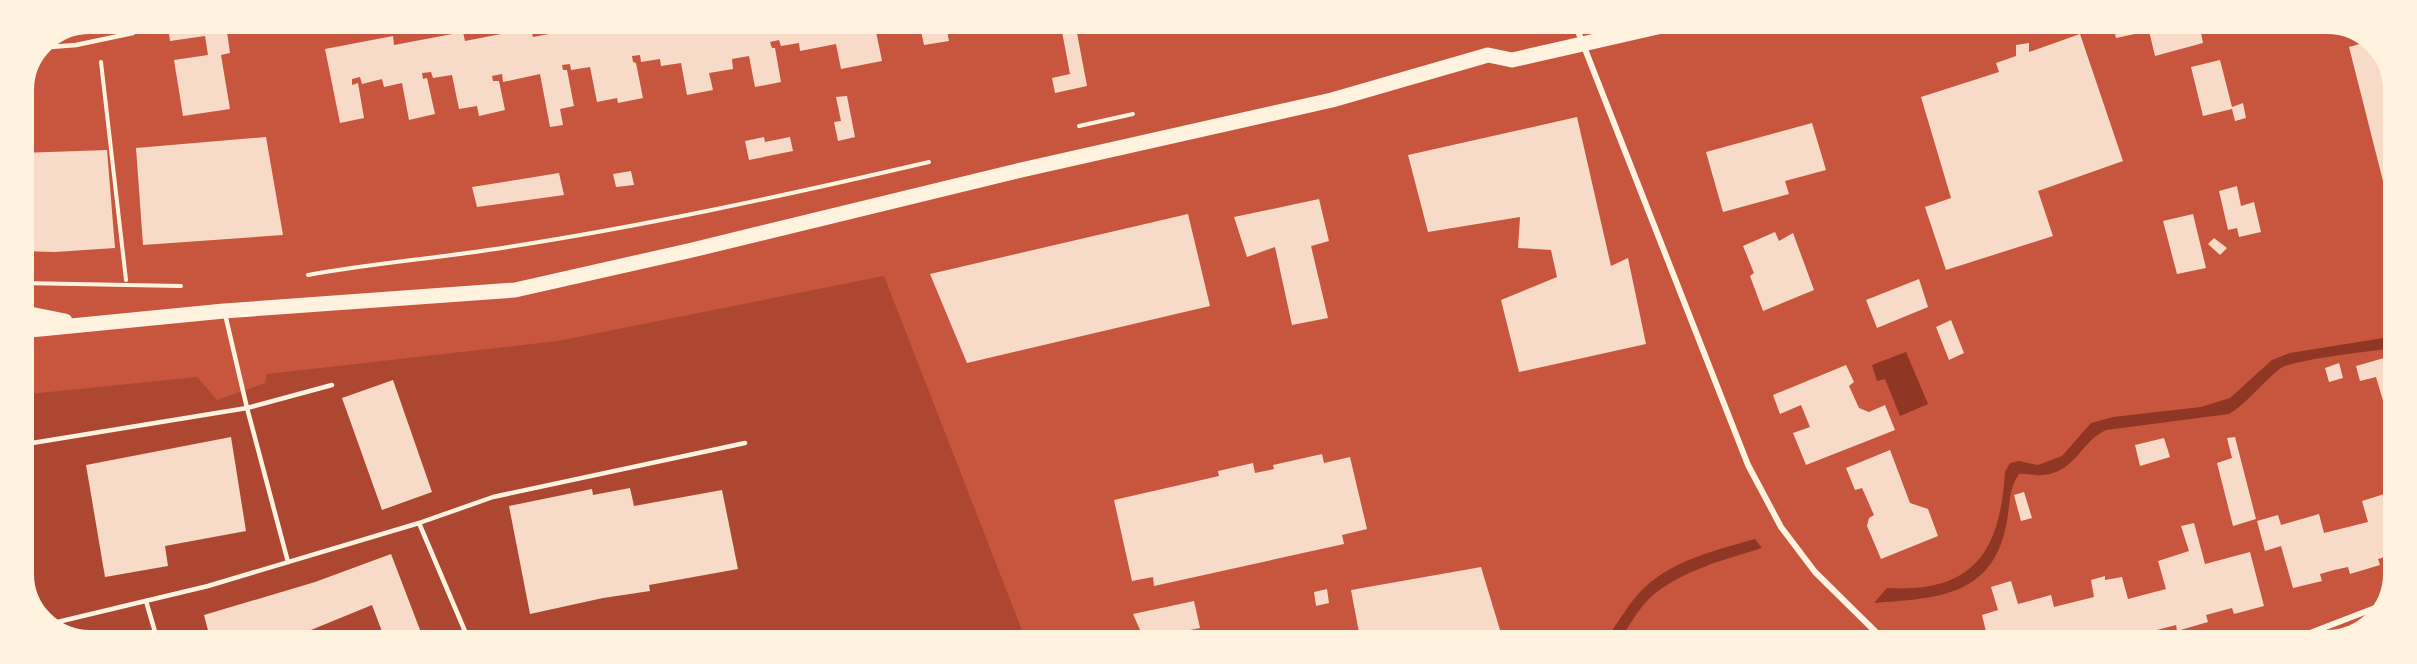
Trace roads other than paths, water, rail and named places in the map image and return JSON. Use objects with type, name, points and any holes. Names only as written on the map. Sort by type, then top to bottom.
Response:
[{"type":"main road","points":[[30,330],[224,311],[515,290],[688,251],[1017,171],[1332,100],[1488,55],[1512,60],[1643,30]]},
{"type":"main road","points":[[30,314],[79,324]]},
{"type":"street","points":[[1578,30],[1748,465],[1781,527],[1815,572],[1878,634]]},
{"type":"street","points":[[2307,634],[2377,607]]},
{"type":"lane","points":[[49,47],[99,41],[137,30]]},
{"type":"lane","points":[[224,311],[242,392],[288,562]]},
{"type":"lane","points":[[30,443],[247,408],[332,385]]},
{"type":"lane","points":[[55,623],[208,586],[419,523],[493,496],[745,442]]},
{"type":"lane","points":[[419,523],[466,634]]},
{"type":"lane","points":[[146,601],[156,634]]}]
